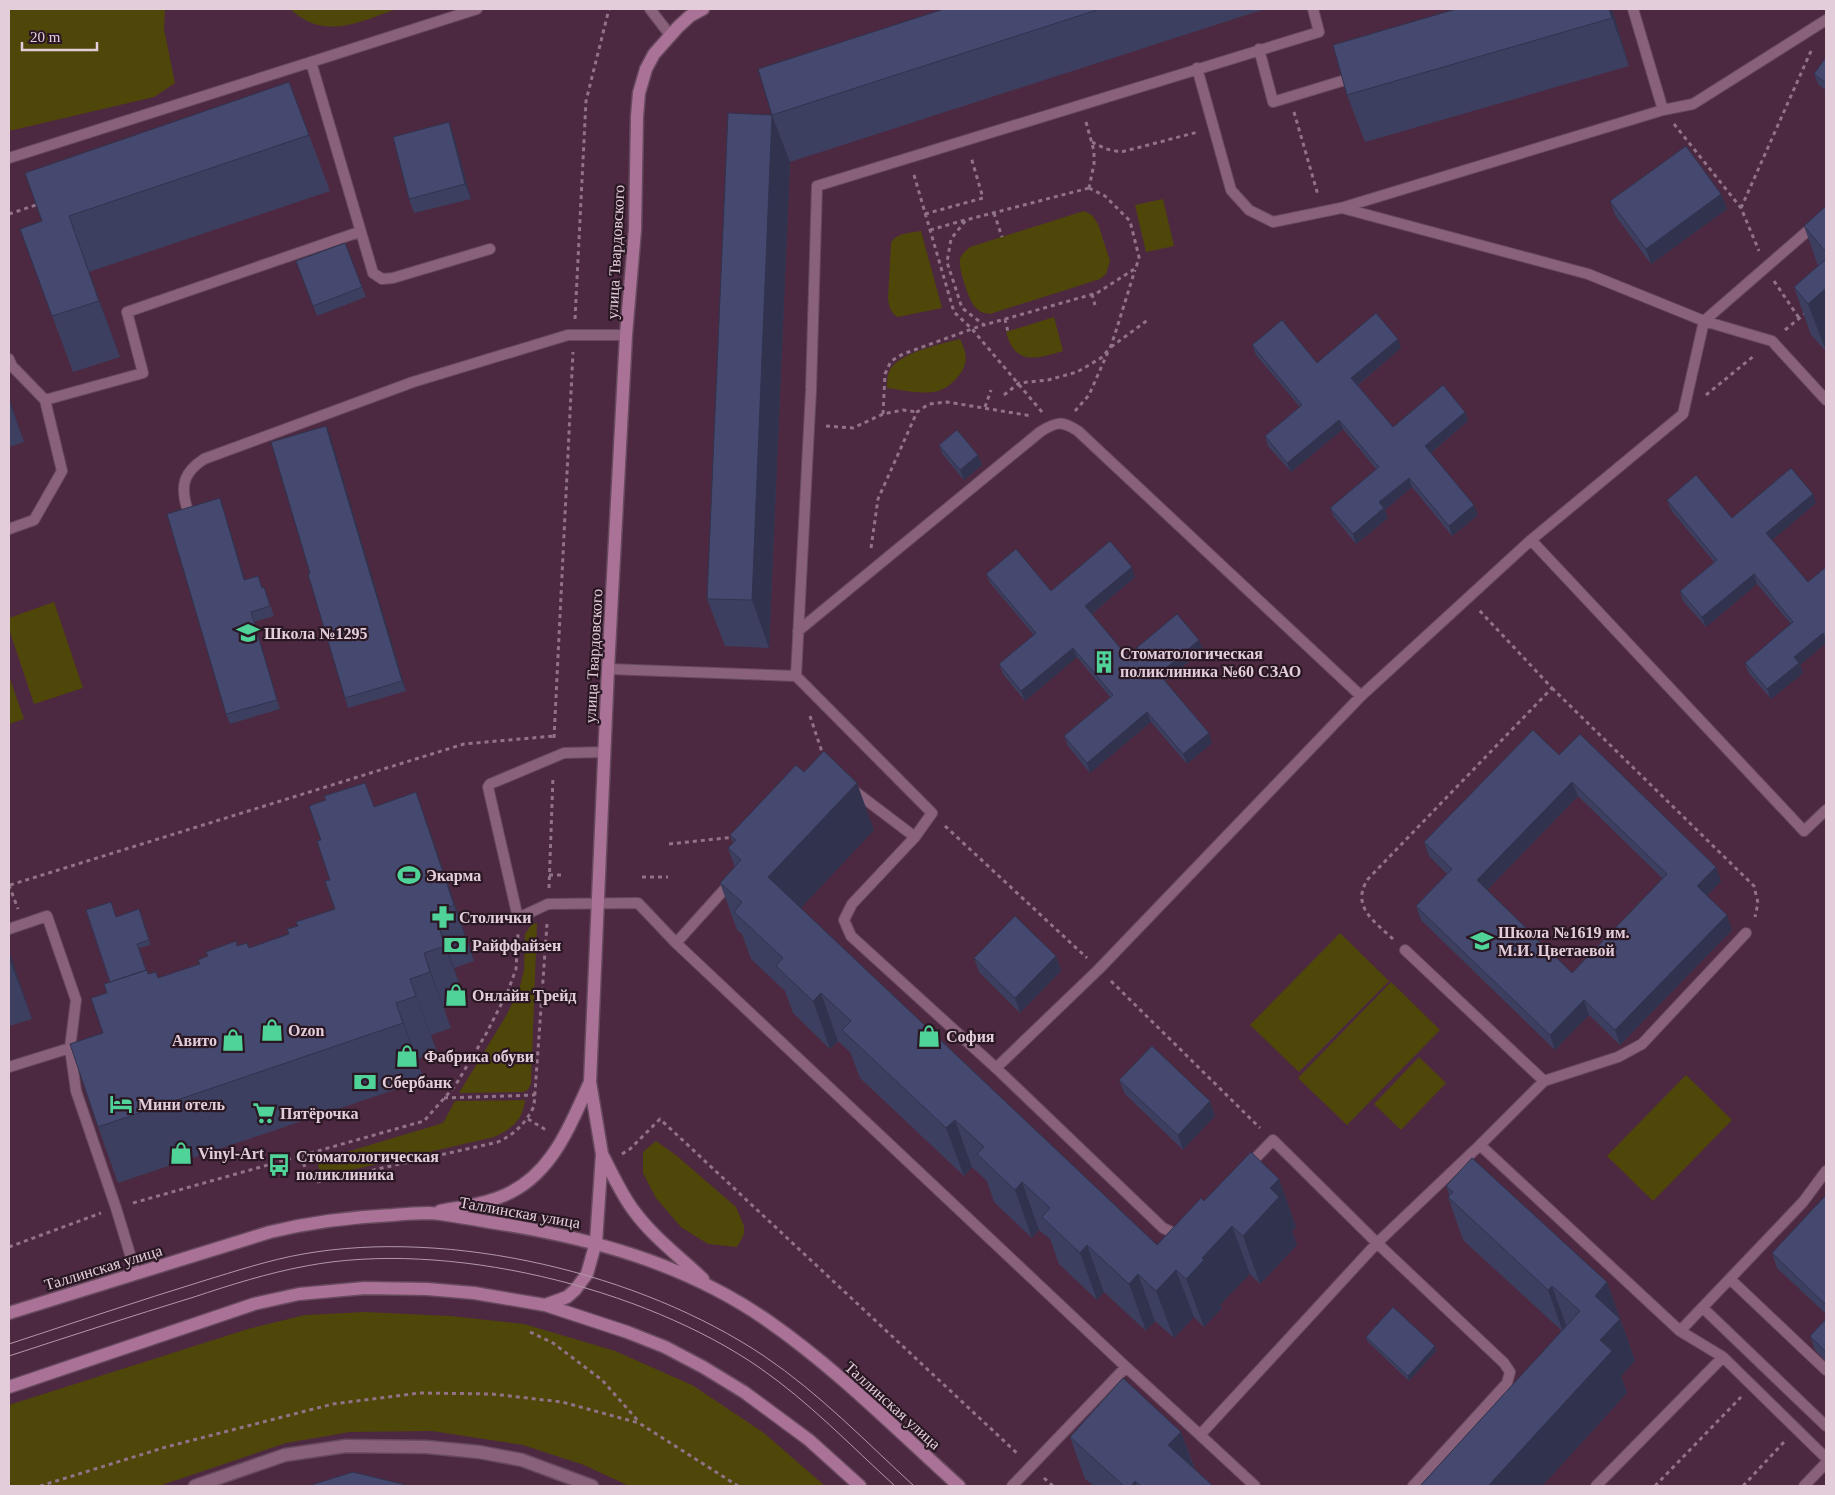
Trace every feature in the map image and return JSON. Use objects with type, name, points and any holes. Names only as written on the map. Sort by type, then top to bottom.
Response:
[{"type":"main road","name":"улица Твардовского","points":[[545,1306],[567,1297],[575,1290],[587,1274],[596,1242],[602,1154],[590,1082],[608,669],[626,336],[634,230],[637,117],[646,69],[654,54],[690,16],[703,9]]},
{"type":"main road","points":[[428,1213],[499,1198],[527,1182],[545,1166],[555,1152],[590,1082]]},
{"type":"main road","points":[[602,1154],[626,1200],[650,1231],[710,1285]]},
{"type":"main road","name":"Таллинская улица","points":[[10,1310],[300,1224],[354,1217],[428,1213],[556,1233],[596,1242],[710,1285],[768,1321],[838,1377],[959,1486]]},
{"type":"main road","points":[[9,1387],[254,1304],[299,1294],[347,1289],[428,1289],[474,1293],[545,1306],[627,1332],[665,1347],[744,1392],[792,1427],[860,1486]]},
{"type":"street","points":[[195,1486],[285,1455],[346,1446],[427,1447],[479,1452],[522,1460],[592,1486]]},
{"type":"lane","points":[[9,158],[477,9]]},
{"type":"lane","points":[[650,9],[670,35]]},
{"type":"lane","points":[[796,676],[809,425],[817,186],[1319,32],[1313,9]]},
{"type":"lane","points":[[1633,9],[1663,110]]},
{"type":"lane","points":[[1197,68],[1232,190],[1248,210],[1273,222],[1341,208],[1663,110],[1693,104],[1825,20]]},
{"type":"lane","points":[[1259,49],[1274,102],[1366,74]]},
{"type":"lane","points":[[311,62],[372,273],[382,279],[393,278],[490,249]]},
{"type":"lane","points":[[1341,208],[1588,274],[1704,321],[1772,342],[1826,400]]},
{"type":"lane","points":[[996,1068],[1099,969],[1361,696],[1531,540],[1683,414],[1704,321],[1826,215]]},
{"type":"lane","points":[[45,400],[143,373],[127,312],[359,232]]},
{"type":"lane","points":[[187,508],[183,494],[187,474],[195,464],[204,459],[413,382],[574,334],[626,336]]},
{"type":"lane","points":[[9,529],[34,520],[62,471],[45,400],[10,364]]},
{"type":"lane","points":[[798,631],[868,576],[1040,432],[1052,424],[1065,423],[1078,431],[1361,696]]},
{"type":"lane","points":[[1531,540],[1804,831],[1826,810]]},
{"type":"lane","points":[[608,669],[796,676],[932,813],[915,837],[852,904],[844,920],[851,936],[996,1068],[1163,1228],[1176,1234],[1187,1228],[1193,1221]]},
{"type":"lane","points":[[605,752],[564,753],[490,784],[488,787],[518,918],[548,904],[638,903],[676,943],[1255,1486]]},
{"type":"lane","points":[[829,772],[915,837]]},
{"type":"lane","points":[[676,943],[736,877]]},
{"type":"lane","points":[[9,928],[47,916],[76,1000],[70,1048],[76,1091],[116,1208],[136,1274]]},
{"type":"lane","points":[[1200,1434],[1377,1243],[1544,1081],[1618,1057],[1642,1044],[1746,933]]},
{"type":"lane","points":[[1405,950],[1544,1081]]},
{"type":"lane","points":[[9,1067],[70,1048]]},
{"type":"lane","points":[[1240,1174],[1273,1140],[1377,1243],[1504,1363],[1510,1372],[1507,1383],[1413,1486]]},
{"type":"lane","points":[[1480,1145],[1680,1331],[1723,1357],[1826,1458]]},
{"type":"lane","points":[[1680,1331],[1803,1202],[1826,1171]]},
{"type":"lane","points":[[1730,1279],[1826,1370]]},
{"type":"lane","points":[[1703,1308],[1826,1426]]},
{"type":"lane","points":[[1596,1486],[1723,1357]]},
{"type":"lane","points":[[1012,1486],[1126,1367]]},
{"type":"lane","points":[[1804,1486],[1826,1463]]},
{"type":"path","points":[[300,1156],[309,1176],[317,1182],[360,1174],[498,1142],[510,1135],[528,1119],[534,1106],[548,904],[553,757],[586,101],[609,9]]},
{"type":"path","points":[[1741,208],[1825,20]]},
{"type":"path","points":[[1290,96],[1323,212]]},
{"type":"path","points":[[1082,104],[1094,151],[1090,188]]},
{"type":"path","points":[[1663,110],[1741,208],[1765,267],[1799,318]]},
{"type":"path","points":[[1092,142],[1106,149],[1121,152],[1213,128]]},
{"type":"path","points":[[925,214],[983,198],[966,140]]},
{"type":"path","points":[[930,230],[1090,188],[1105,196],[1130,221],[1139,257],[1116,334],[1089,396],[1065,423]]},
{"type":"path","points":[[919,192],[954,312],[972,329],[1036,403]]},
{"type":"path","points":[[9,214],[46,202]]},
{"type":"path","points":[[994,213],[1002,237]]},
{"type":"path","points":[[966,220],[951,239],[947,262],[962,308],[984,325]]},
{"type":"path","points":[[883,414],[885,374],[891,361],[903,354],[984,325],[1092,294],[1136,268]]},
{"type":"path","points":[[1092,294],[1095,305]]},
{"type":"path","points":[[1683,414],[1813,307]]},
{"type":"path","points":[[1005,319],[1008,332]]},
{"type":"path","points":[[1004,395],[1019,383],[1048,380],[1077,372],[1101,358],[1110,348],[1149,319]]},
{"type":"path","points":[[985,407],[991,390]]},
{"type":"path","points":[[868,576],[878,499],[917,412],[929,404],[947,402],[1028,414]]},
{"type":"path","points":[[809,425],[853,428],[883,414],[904,410],[917,412]]},
{"type":"path","points":[[1468,598],[1552,688],[1754,886],[1758,902],[1756,916],[1746,933]]},
{"type":"path","points":[[1405,950],[1368,914],[1361,899],[1362,888],[1368,879],[1552,688]]},
{"type":"path","points":[[808,711],[829,772]]},
{"type":"path","points":[[22,924],[9,885],[464,744],[554,736]]},
{"type":"path","points":[[669,844],[737,836]]},
{"type":"path","points":[[549,875],[564,875]]},
{"type":"path","points":[[642,877],[668,878]]},
{"type":"path","points":[[9,1247],[116,1208],[424,1120],[455,1086],[486,1034],[508,991],[516,969],[518,918]]},
{"type":"path","points":[[444,1098],[535,1095]]},
{"type":"path","points":[[528,1119],[546,1130]]},
{"type":"path","points":[[619,1155],[630,1149],[660,1119],[1052,1486]]},
{"type":"path","points":[[530,1332],[553,1343],[602,1380],[639,1423]]},
{"type":"path","points":[[1655,1486],[1752,1385]]},
{"type":"path","points":[[1743,1486],[1796,1428]]},
{"type":"shaded area","points":[[9,9],[165,9],[164,29],[175,83],[154,97],[9,131]]},
{"type":"shaded area","points":[[290,9],[397,9],[355,23],[329,26],[303,19]]},
{"type":"shaded area","points":[[1163,199],[1174,246],[1146,252],[1135,205]]},
{"type":"shaded area","points":[[1084,211],[1092,215],[1098,224],[1110,261],[1106,274],[1100,279],[990,314],[976,308],[967,292],[960,263],[962,255],[970,247]]},
{"type":"shaded area","points":[[921,231],[942,308],[898,317],[892,312],[888,299],[891,243],[900,235]]},
{"type":"shaded area","points":[[1054,317],[1063,351],[1044,356],[1028,357],[1021,355],[1010,343],[1006,332]]},
{"type":"shaded area","points":[[960,339],[966,356],[965,366],[959,376],[947,387],[938,391],[925,392],[887,388],[887,378],[893,365],[920,350]]},
{"type":"shaded area","points":[[54,602],[83,688],[34,704],[9,629],[9,618]]},
{"type":"shaded area","points":[[9,676],[24,719],[9,724]]},
{"type":"shaded area","points":[[537,923],[531,1083],[528,1090],[523,1092],[459,1093],[506,1016],[519,990],[524,970],[525,934],[532,924]]},
{"type":"shaded area","points":[[1340,933],[1389,981],[1299,1072],[1250,1025]]},
{"type":"shaded area","points":[[1391,982],[1440,1030],[1347,1125],[1298,1078]]},
{"type":"shaded area","points":[[1419,1057],[1446,1083],[1401,1130],[1374,1104]]},
{"type":"shaded area","points":[[1686,1075],[1732,1120],[1653,1201],[1607,1156]]},
{"type":"shaded area","points":[[525,1100],[519,1119],[506,1131],[494,1137],[321,1177],[317,1161],[443,1123],[455,1101]]},
{"type":"shaded area","points":[[656,1141],[677,1156],[736,1207],[744,1226],[744,1234],[737,1247],[708,1244],[681,1227],[656,1198],[643,1173],[643,1152]]},
{"type":"shaded area","points":[[365,1312],[450,1316],[524,1324],[615,1351],[692,1385],[764,1433],[825,1486],[629,1486],[584,1465],[523,1445],[432,1431],[350,1432],[286,1443],[159,1486],[9,1486],[9,1405],[248,1329],[305,1315]]},
{"type":"building","points":[[944,9],[1100,9],[772,115],[758,69]]},
{"type":"building","points":[[1456,9],[1609,9],[1612,18],[1347,95],[1333,45]]},
{"type":"building","points":[[1826,57],[1826,83],[1814,74]]},
{"type":"building","points":[[289,82],[309,135],[69,216],[99,301],[52,316],[20,229],[42,221],[25,173]]},
{"type":"building","points":[[728,113],[772,115],[752,600],[707,599]]},
{"type":"building","points":[[449,122],[465,184],[409,199],[393,137]]},
{"type":"building","points":[[1686,146],[1721,194],[1646,249],[1610,201]]},
{"type":"building","points":[[1826,206],[1826,252],[1804,226]]},
{"type":"building","points":[[345,243],[362,287],[313,306],[296,261]]},
{"type":"building","points":[[1826,259],[1826,288],[1808,304],[1794,287]]},
{"type":"building","points":[[1376,313],[1398,339],[1351,378],[1393,427],[1443,385],[1465,412],[1425,446],[1474,505],[1449,526],[1409,478],[1379,502],[1384,508],[1353,534],[1330,508],[1379,467],[1339,420],[1287,463],[1265,436],[1302,405],[1252,345],[1282,320],[1317,363]]},
{"type":"building","points":[[326,426],[402,681],[345,698],[271,442]]},
{"type":"building","points":[[957,430],[978,455],[960,470],[939,445]]},
{"type":"building","points":[[1791,468],[1813,494],[1766,533],[1808,582],[1826,567],[1826,636],[1823,633],[1794,657],[1799,663],[1767,689],[1745,663],[1793,622],[1754,574],[1702,617],[1680,591],[1717,560],[1667,500],[1696,475],[1732,518]]},
{"type":"building","points":[[220,498],[244,580],[258,576],[270,606],[251,612],[277,700],[226,714],[167,514]]},
{"type":"building","name":"Стоматологическая поликлиника №60 СЗАО","points":[[1110,541],[1132,567],[1085,606],[1127,656],[1177,614],[1199,640],[1159,674],[1209,733],[1183,754],[1147,712],[1087,763],[1064,736],[1113,695],[1073,648],[1021,691],[999,664],[1036,633],[986,574],[1016,549],[1051,591]]},
{"type":"building","points":[[1533,730],[1559,755],[1580,734],[1716,867],[1697,886],[1727,915],[1615,1030],[1584,1000],[1550,1035],[1416,906],[1452,869],[1424,842]],"holes":[[[1572,782],[1667,874],[1572,973],[1477,880]]]},
{"type":"building","points":[[824,751],[857,783],[768,877],[1157,1245],[1201,1198],[1204,1201],[1251,1152],[1279,1179],[1270,1188],[1279,1197],[1243,1236],[1232,1226],[1202,1258],[1204,1260],[1186,1279],[1176,1270],[1156,1291],[1138,1274],[1129,1284],[1087,1245],[1080,1253],[1042,1217],[1050,1208],[1022,1182],[1015,1190],[977,1154],[984,1147],[955,1120],[946,1128],[842,1030],[851,1021],[821,993],[813,1001],[776,966],[783,958],[734,912],[742,902],[720,883],[741,860],[728,848],[736,840],[730,835],[796,765],[804,772]]},
{"type":"building","points":[[365,783],[374,807],[416,792],[454,905],[434,912],[445,946],[424,953],[430,972],[410,979],[416,996],[396,1003],[403,1023],[98,1127],[70,1044],[103,1033],[91,998],[107,993],[104,984],[147,970],[148,974],[156,972],[158,978],[200,964],[198,960],[208,956],[206,952],[236,941],[237,946],[247,943],[249,948],[289,934],[287,929],[298,926],[296,922],[335,909],[325,881],[330,880],[317,841],[321,840],[309,806],[326,800],[324,796]]},
{"type":"building","points":[[111,902],[116,917],[139,909],[149,940],[137,944],[146,970],[110,982],[86,910]]},
{"type":"building","points":[[1015,916],[1056,956],[1015,998],[974,958]]},
{"type":"building","points":[[1152,1046],[1210,1101],[1178,1135],[1119,1080]]},
{"type":"building","points":[[1472,1158],[1607,1282],[1595,1296],[1620,1319],[1600,1340],[1612,1351],[1488,1486],[1420,1486],[1580,1311],[1552,1286],[1548,1290],[1448,1197],[1453,1192],[1446,1186]]},
{"type":"building","points":[[1826,1195],[1826,1305],[1772,1253]]},
{"type":"building","points":[[1393,1307],[1435,1346],[1408,1376],[1366,1337]]},
{"type":"building","points":[[1826,1319],[1826,1352],[1810,1336]]},
{"type":"building","points":[[1123,1378],[1181,1432],[1168,1445],[1213,1486],[1141,1486],[1135,1481],[1131,1486],[1124,1486],[1070,1437]]},
{"type":"building","points":[[353,1472],[410,1486],[308,1486]]},
{"type":"tram line","points":[[9,1344],[154,1296],[290,1256],[360,1248],[420,1247],[481,1253],[542,1264],[603,1280],[660,1301],[715,1327],[784,1370],[842,1418],[914,1486]]},
{"type":"tram line","points":[[9,1356],[235,1284],[306,1266],[361,1259],[420,1259],[480,1265],[542,1276],[602,1293],[659,1314],[713,1339],[760,1368],[796,1395],[895,1486]]},
{"type":"place","name":"Школа №1295","points":[[248,633]]},
{"type":"place","name":"Стоматологическая поликлиника №60 СЗАО","points":[[1104,662]]},
{"type":"place","name":"Экарма","points":[[409,875]]},
{"type":"place","name":"Столички","points":[[443,917]]},
{"type":"place","name":"Школа №1619 им. М.И. Цветаевой","points":[[1482,941]]},
{"type":"place","name":"Райффайзен","points":[[455,945]]},
{"type":"place","name":"Онлайн Трейд","points":[[456,995]]},
{"type":"place","name":"Ozon","points":[[272,1030]]},
{"type":"place","name":"София","points":[[929,1036]]},
{"type":"place","name":"Авито","points":[[233,1040]]},
{"type":"place","name":"Фабрика обуви","points":[[407,1056]]},
{"type":"place","name":"Сбербанк","points":[[365,1082]]},
{"type":"place","name":"Мини отель","points":[[121,1104]]},
{"type":"place","name":"Пятёрочка","points":[[264,1113]]},
{"type":"place","name":"Vinyl-Art","points":[[181,1153]]},
{"type":"place","name":"Стоматологическая поликлиника","points":[[279,1165]]}]
